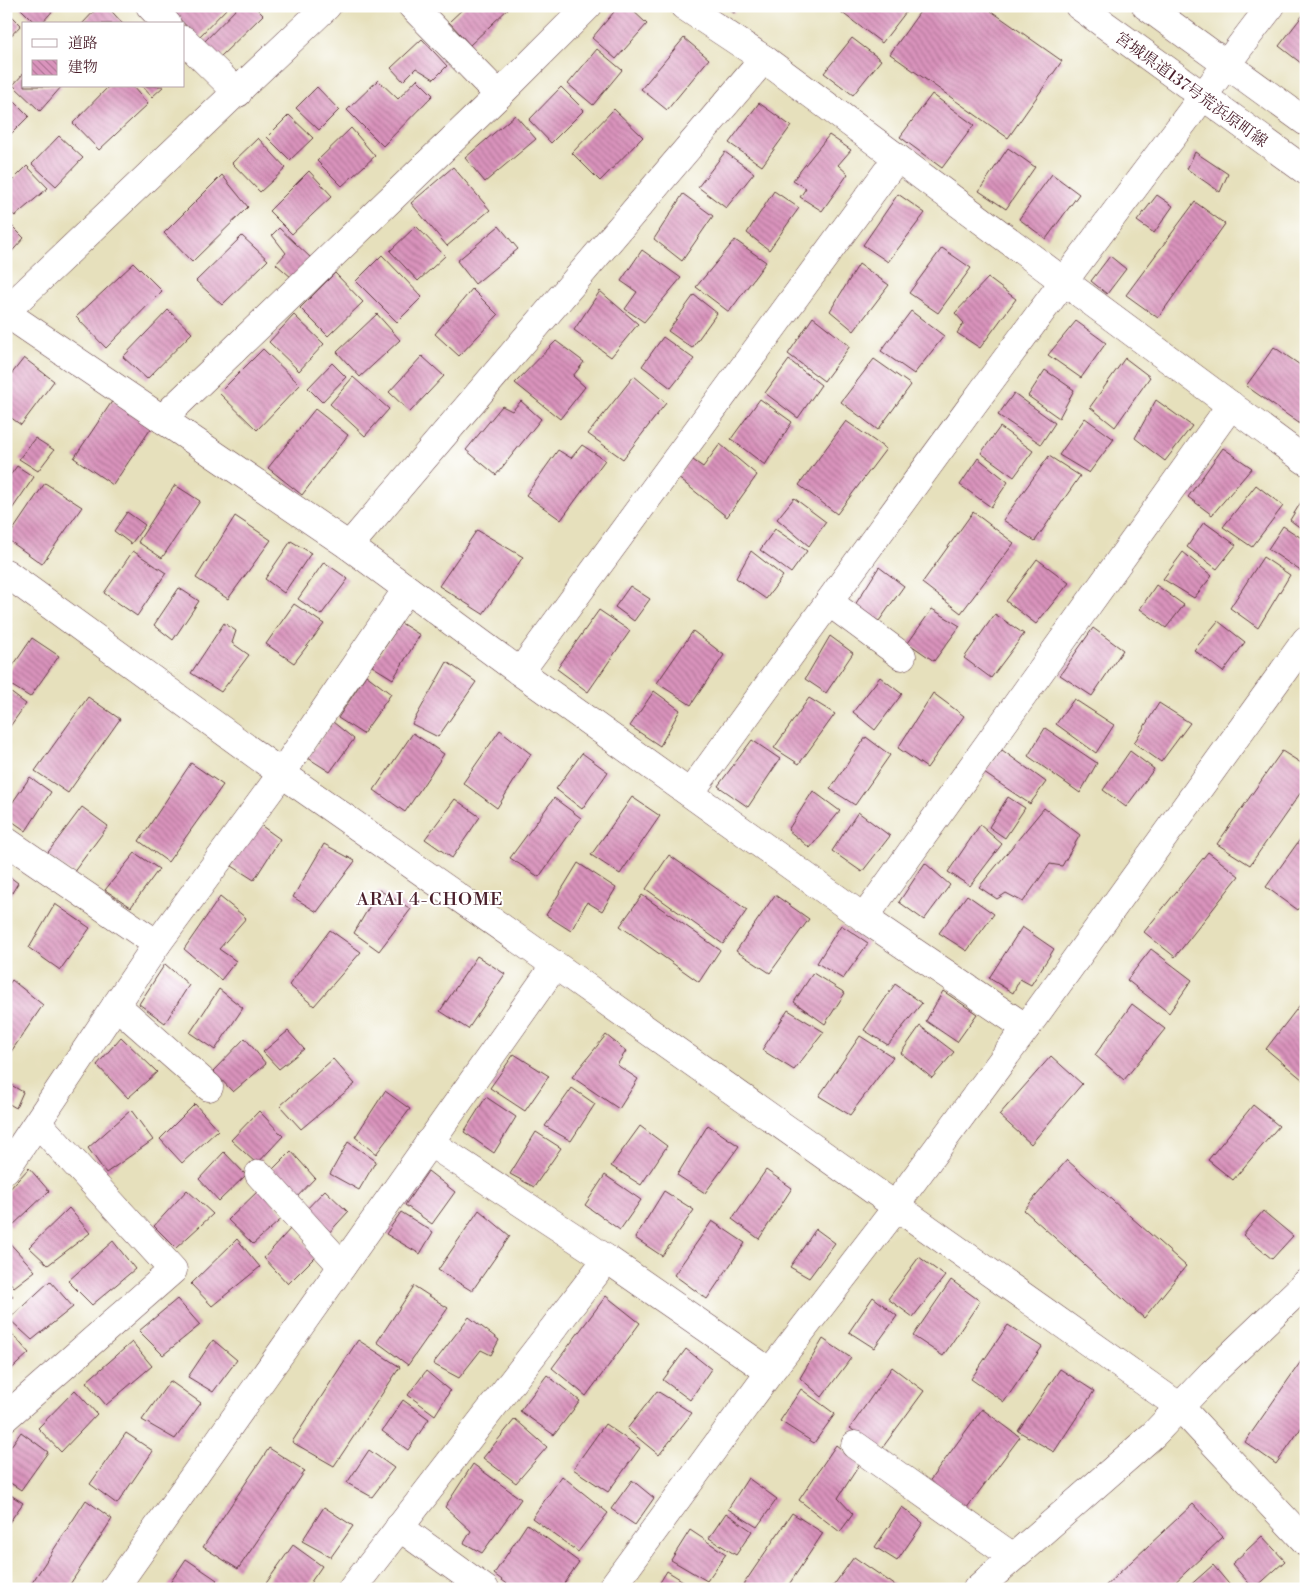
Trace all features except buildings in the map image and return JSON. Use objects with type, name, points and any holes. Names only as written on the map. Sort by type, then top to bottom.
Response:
[{"type":"street","points":[[150,6],[165,22]]},
{"type":"street","points":[[327,6],[6,312],[349,546],[520,672],[864,918],[1026,1028]]},
{"type":"street","points":[[412,6],[500,95]]},
{"type":"street","points":[[162,419],[500,95],[588,6]]},
{"type":"street","points":[[684,6],[764,59],[1306,461]]},
{"type":"street","name":"宮城県道137号荒浜原町線","points":[[1078,6],[1306,171]]},
{"type":"street","points":[[1146,6],[1306,122]]},
{"type":"street","points":[[690,793],[1063,281],[1270,6]]},
{"type":"street","points":[[185,41],[238,92]]},
{"type":"street","points":[[349,546],[764,59]]},
{"type":"street","points":[[520,672],[896,158]]},
{"type":"street","points":[[864,918],[1231,405]]},
{"type":"street","points":[[6,573],[281,773],[1180,1407],[1306,1542]]},
{"type":"street","points":[[6,1169],[156,944],[281,773],[407,590]]},
{"type":"street","points":[[829,602],[902,656]]},
{"type":"street","points":[[611,1589],[770,1372],[897,1207],[1306,640]]},
{"type":"street","points":[[6,841],[156,944]]},
{"type":"street","points":[[114,1589],[555,965]]},
{"type":"street","points":[[116,1005],[208,1087]]},
{"type":"street","points":[[6,1417],[173,1270],[38,1123]]},
{"type":"street","points":[[429,1142],[607,1259],[770,1372]]},
{"type":"street","points":[[259,1174],[342,1266]]},
{"type":"street","points":[[352,1589],[607,1259]]},
{"type":"street","points":[[977,1589],[1153,1435],[1212,1373],[1306,1283]]},
{"type":"street","points":[[855,1445],[1013,1557]]},
{"type":"street","points":[[399,1527],[485,1589]]},
{"type":"district","name":"ARAI 4-CHOME","points":[[430,899]]}]
